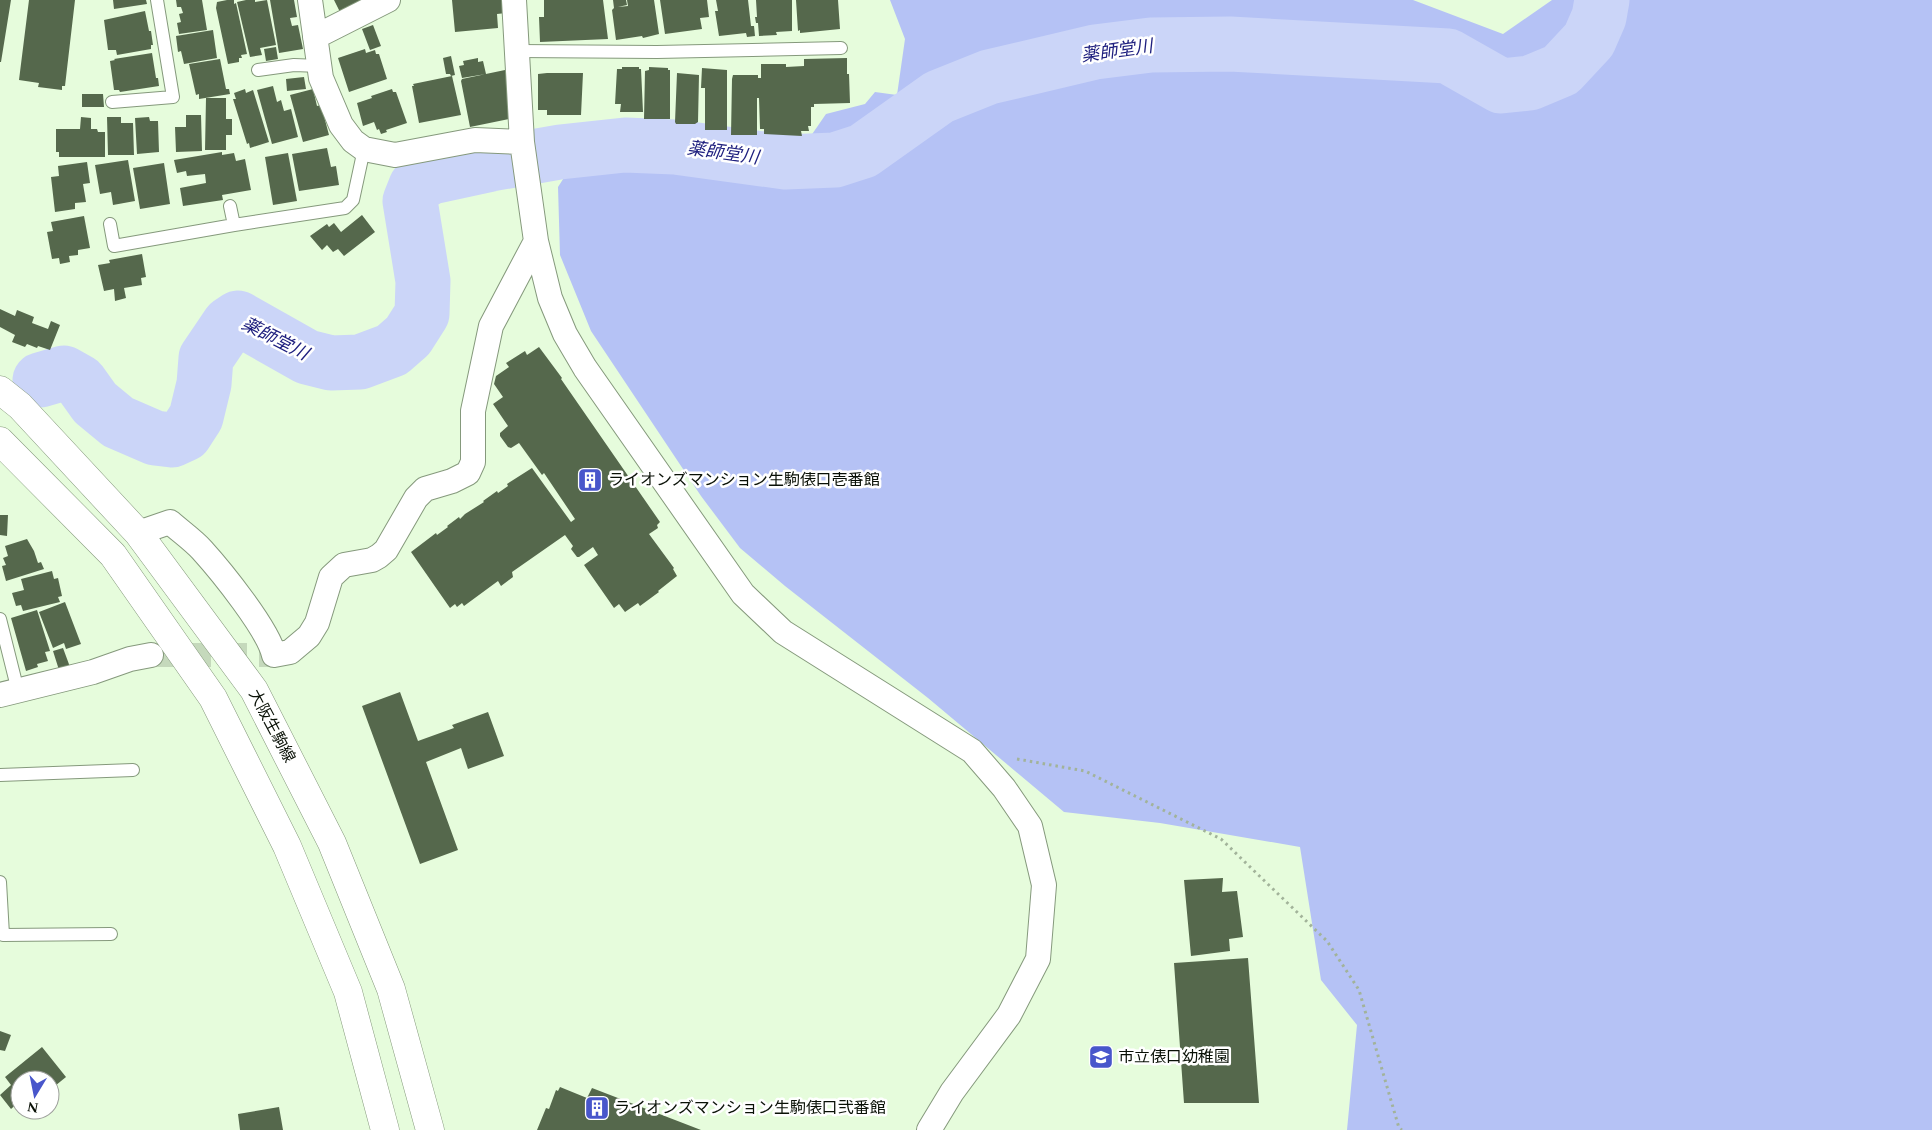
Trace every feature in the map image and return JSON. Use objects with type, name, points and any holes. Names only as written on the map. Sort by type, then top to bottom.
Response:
[{"type":"main road","name":"大阪生駒線","points":[[0,390],[20,406],[138,533],[254,690],[332,842],[391,989],[430,1130]]},
{"type":"main road","points":[[0,441],[113,555],[213,698],[287,846],[348,992],[385,1130]]},
{"type":"street","points":[[310,0],[321,78],[342,125],[353,141],[364,149],[395,155],[475,140],[522,142]]},
{"type":"street","points":[[315,37],[388,0]]},
{"type":"street","points":[[514,0],[522,142],[536,241],[550,298],[566,334],[585,368],[743,594],[783,632],[972,751],[1004,788],[1030,826],[1044,885],[1038,959],[1009,1015],[952,1092],[929,1130]]},
{"type":"street","points":[[138,533],[170,522],[201,549],[238,595],[271,644],[274,655],[290,652],[309,636],[317,623],[332,577],[344,565],[372,560],[386,550],[416,498],[425,490],[452,481],[468,473],[473,462],[473,411],[491,326],[536,241]]},
{"type":"street","points":[[9,693],[93,672],[130,659],[152,655]]},
{"type":"lane","points":[[112,102],[173,97],[157,0]]},
{"type":"lane","points":[[517,51],[657,52],[841,48]]},
{"type":"lane","points":[[258,70],[294,65],[320,66]]},
{"type":"lane","points":[[110,224],[114,246],[346,208],[353,200],[364,149]]},
{"type":"lane","points":[[230,206],[234,225]]},
{"type":"lane","points":[[0,619],[9,693]]},
{"type":"lane","points":[[0,775],[133,770]]},
{"type":"lane","points":[[0,882],[3,935],[111,934]]},
{"type":"path","points":[[972,751],[1085,771],[1221,839],[1327,941],[1359,990],[1399,1128],[1402,1130]]},
{"type":"shaded area","points":[[890,0],[1413,0],[1503,34],[1552,0],[1932,0],[1932,1130],[1347,1130],[1357,1025],[1321,980],[1300,847],[1160,823],[1064,812],[928,698],[785,586],[740,548],[701,496],[591,331],[560,255],[558,187],[592,134],[618,125],[686,140],[806,143],[826,114],[865,104],[875,92],[897,95],[905,39]]},
{"type":"building","points":[[0,0],[11,0],[1,62],[0,62]]},
{"type":"building","points":[[29,0],[75,0],[65,86],[62,86],[62,90],[38,87],[39,83],[19,80]]},
{"type":"building","points":[[113,0],[146,0],[147,4],[114,9]]},
{"type":"building","points":[[176,0],[202,0],[207,30],[179,34],[177,23],[181,22],[179,14],[183,13],[181,7],[177,7]]},
{"type":"building","points":[[234,0],[234,4],[236,3],[247,54],[241,55],[242,58],[239,58],[239,62],[228,64],[216,8],[217,2]]},
{"type":"building","points":[[255,0],[255,2],[267,0],[276,45],[260,48],[262,55],[250,57],[237,2]]},
{"type":"building","points":[[270,0],[294,0],[297,17],[290,18],[292,26],[298,25],[303,49],[279,53]]},
{"type":"building","points":[[334,0],[363,0],[340,12]]},
{"type":"building","points":[[452,0],[505,0],[506,13],[497,14],[498,28],[455,32]]},
{"type":"building","points":[[544,0],[603,0],[608,39],[540,42],[539,17],[544,17]]},
{"type":"building","points":[[613,0],[626,0],[627,5],[618,7],[628,6],[627,0],[654,0],[659,34],[643,38],[642,36],[616,40],[612,10],[614,8]]},
{"type":"building","points":[[660,0],[707,0],[709,17],[700,18],[702,29],[665,34]]},
{"type":"building","points":[[716,0],[748,0],[751,26],[754,26],[755,36],[747,37],[746,33],[719,36],[715,11],[718,11]]},
{"type":"building","points":[[756,0],[792,0],[792,31],[776,32],[777,35],[759,36],[758,23],[756,23],[755,17],[757,17]]},
{"type":"building","points":[[796,0],[838,0],[840,29],[800,33],[800,30],[798,31]]},
{"type":"building","points":[[145,11],[149,31],[151,31],[153,45],[151,45],[151,49],[117,55],[116,50],[108,50],[104,20]]},
{"type":"building","points":[[373,25],[381,46],[370,50],[362,29]]},
{"type":"building","points":[[213,30],[217,58],[184,64],[181,51],[178,52],[176,36]]},
{"type":"building","points":[[276,47],[278,59],[266,61],[264,49]]},
{"type":"building","points":[[365,49],[366,53],[375,50],[376,54],[379,54],[387,79],[349,92],[338,58]]},
{"type":"building","points":[[152,53],[159,86],[120,92],[119,90],[114,90],[110,61]]},
{"type":"building","points":[[451,56],[455,75],[451,76],[446,74],[443,58]]},
{"type":"building","points":[[478,58],[478,62],[483,61],[486,74],[462,78],[459,66],[464,65],[463,61]]},
{"type":"building","points":[[847,58],[850,103],[814,104],[814,107],[811,107],[811,126],[808,126],[809,131],[801,131],[802,136],[764,134],[764,129],[760,129],[759,98],[757,98],[757,135],[731,135],[733,75],[758,75],[758,78],[761,78],[761,64],[786,64],[786,67],[804,66],[804,59]]},
{"type":"building","points":[[220,59],[226,89],[229,89],[230,94],[199,99],[199,94],[196,95],[189,64]]},
{"type":"building","points":[[622,67],[639,67],[641,69],[643,112],[620,112],[621,104],[615,104],[617,69],[622,69]]},
{"type":"building","points":[[649,67],[668,68],[670,70],[670,119],[644,119],[645,71],[649,70]]},
{"type":"building","points":[[702,68],[727,70],[727,130],[705,130],[705,88],[701,88]]},
{"type":"building","points":[[505,70],[512,102],[507,103],[510,118],[470,127],[462,79]]},
{"type":"building","points":[[583,73],[581,115],[547,115],[547,110],[538,110],[538,74]]},
{"type":"building","points":[[677,73],[699,75],[698,122],[695,124],[676,124],[675,122]]},
{"type":"building","points":[[452,76],[461,115],[419,123],[413,84]]},
{"type":"building","points":[[304,77],[306,89],[287,91],[286,79]]},
{"type":"building","points":[[273,86],[277,102],[281,100],[284,111],[291,109],[298,137],[272,144],[257,90]]},
{"type":"building","points":[[245,89],[246,93],[253,90],[269,142],[250,148],[249,143],[247,144],[233,99],[236,99],[234,93]]},
{"type":"building","points":[[313,89],[317,106],[321,105],[329,135],[303,142],[290,95]]},
{"type":"building","points":[[392,89],[393,92],[396,92],[407,123],[386,130],[387,132],[381,134],[374,122],[363,126],[357,103]]},
{"type":"building","points":[[82,94],[103,94],[104,107],[82,107]]},
{"type":"building","points":[[206,98],[226,98],[226,119],[232,119],[232,135],[226,135],[226,150],[205,150]]},
{"type":"building","points":[[186,115],[201,115],[202,151],[176,152],[175,127],[186,127]]},
{"type":"building","points":[[81,117],[91,118],[91,129],[105,132],[105,157],[59,157],[59,152],[56,152],[56,129],[80,129]]},
{"type":"building","points":[[107,117],[121,117],[121,123],[133,123],[134,155],[108,155]]},
{"type":"building","points":[[149,117],[150,121],[158,121],[159,152],[137,154],[135,118]]},
{"type":"building","points":[[327,148],[331,167],[336,166],[339,185],[299,191],[292,154]]},
{"type":"building","points":[[222,152],[222,155],[234,153],[236,161],[245,159],[251,190],[222,195],[223,200],[183,206],[180,188],[206,183],[205,174],[187,176],[186,171],[177,173],[174,160]]},
{"type":"building","points":[[288,153],[297,201],[273,205],[265,157]]},
{"type":"building","points":[[128,160],[135,201],[113,205],[111,192],[100,194],[95,165]]},
{"type":"building","points":[[87,162],[90,183],[83,184],[86,202],[75,203],[75,209],[55,212],[51,177],[59,176],[58,166]]},
{"type":"building","points":[[164,163],[170,204],[140,209],[133,168]]},
{"type":"building","points":[[362,215],[375,232],[344,256],[338,249],[333,252],[327,245],[322,250],[310,236],[327,224],[329,227],[334,223],[341,232]]},
{"type":"building","points":[[84,216],[90,248],[78,250],[78,255],[69,256],[70,262],[60,264],[59,258],[52,259],[47,232],[53,231],[51,222]]},
{"type":"building","points":[[142,254],[146,277],[141,278],[142,285],[124,288],[126,298],[115,301],[114,289],[104,291],[98,265],[110,263],[109,260]]},
{"type":"building","points":[[0,309],[15,316],[17,310],[34,317],[32,323],[48,329],[51,321],[60,325],[50,350],[27,344],[25,347],[12,342],[15,335],[0,327]]},
{"type":"building","name":"ライオンズマンション生駒俵口壱番館","points":[[539,347],[660,522],[657,525],[658,528],[649,534],[674,568],[677,576],[640,606],[638,603],[625,612],[619,604],[614,608],[584,565],[598,555],[593,547],[577,557],[571,549],[573,546],[565,535],[512,572],[513,577],[501,586],[498,581],[464,606],[462,603],[457,607],[455,604],[450,608],[411,552],[532,468],[571,522],[575,519],[544,473],[542,475],[519,443],[511,448],[508,447],[500,436],[500,433],[508,426],[493,404],[503,397],[494,384],[496,376],[509,367],[506,363],[525,351],[527,355]]},
{"type":"building","points":[[0,515],[8,515],[7,536],[0,535]]},
{"type":"building","points":[[27,539],[38,563],[41,562],[44,569],[6,581],[2,566],[6,565],[3,558],[8,556],[5,546]]},
{"type":"building","points":[[52,571],[54,579],[58,578],[62,596],[58,597],[60,602],[23,611],[21,605],[16,606],[12,593],[24,590],[21,579]]},
{"type":"building","points":[[65,602],[81,644],[66,649],[64,643],[53,648],[39,612]]},
{"type":"building","points":[[37,610],[50,651],[45,652],[48,661],[37,664],[38,667],[26,671],[11,618]]},
{"type":"building","points":[[63,648],[70,667],[59,670],[53,651]]},
{"type":"building","points":[[400,692],[418,741],[454,728],[452,725],[488,712],[504,756],[468,769],[461,748],[426,762],[458,850],[420,864],[362,706]]},
{"type":"building","points":[[1223,878],[1222,892],[1237,891],[1243,937],[1229,939],[1230,951],[1191,956],[1184,880]]},
{"type":"building","points":[[1248,958],[1259,1103],[1184,1103],[1174,963]]},
{"type":"building","points":[[0,1031],[11,1035],[5,1051],[0,1050]]},
{"type":"building","points":[[42,1047],[66,1077],[60,1082],[60,1070],[14,1070]]},
{"type":"building","points":[[10,1073],[10,1084],[5,1077]]},
{"type":"building","points":[[10,1086],[10,1108],[0,1095]]},
{"type":"building","name":"ライオンズマンション生駒俵口弐番館","points":[[560,1087],[587,1098],[592,1088],[701,1130],[537,1130],[546,1108],[549,1109],[556,1090],[558,1091]]},
{"type":"building","points":[[279,1107],[283,1130],[240,1130],[238,1114]]},
{"type":"waterway","name":"薬師堂川","points":[[40,380],[64,373],[80,382],[95,403],[118,422],[155,438],[172,440],[185,434],[196,417],[204,384],[206,358],[229,324],[238,318],[307,357],[331,363],[360,362],[392,350],[408,336],[422,314],[423,281],[410,201],[416,186],[431,177],[560,152],[625,145],[675,147],[785,162],[835,160],[863,151],[939,97],[989,77],[1095,52],[1151,45],[1230,44],[1448,56],[1501,86],[1530,83],[1561,70],[1589,40],[1599,17],[1602,0]]},
{"type":"tunnel","points":[[151,655],[274,655]]},
{"type":"place","name":"ライオンズマンション生駒俵口壱番館","points":[[590,480]]},
{"type":"place","name":"市立俵口幼稚園","points":[[1101,1057]]},
{"type":"place","name":"ライオンズマンション生駒俵口弐番館","points":[[597,1108]]}]
